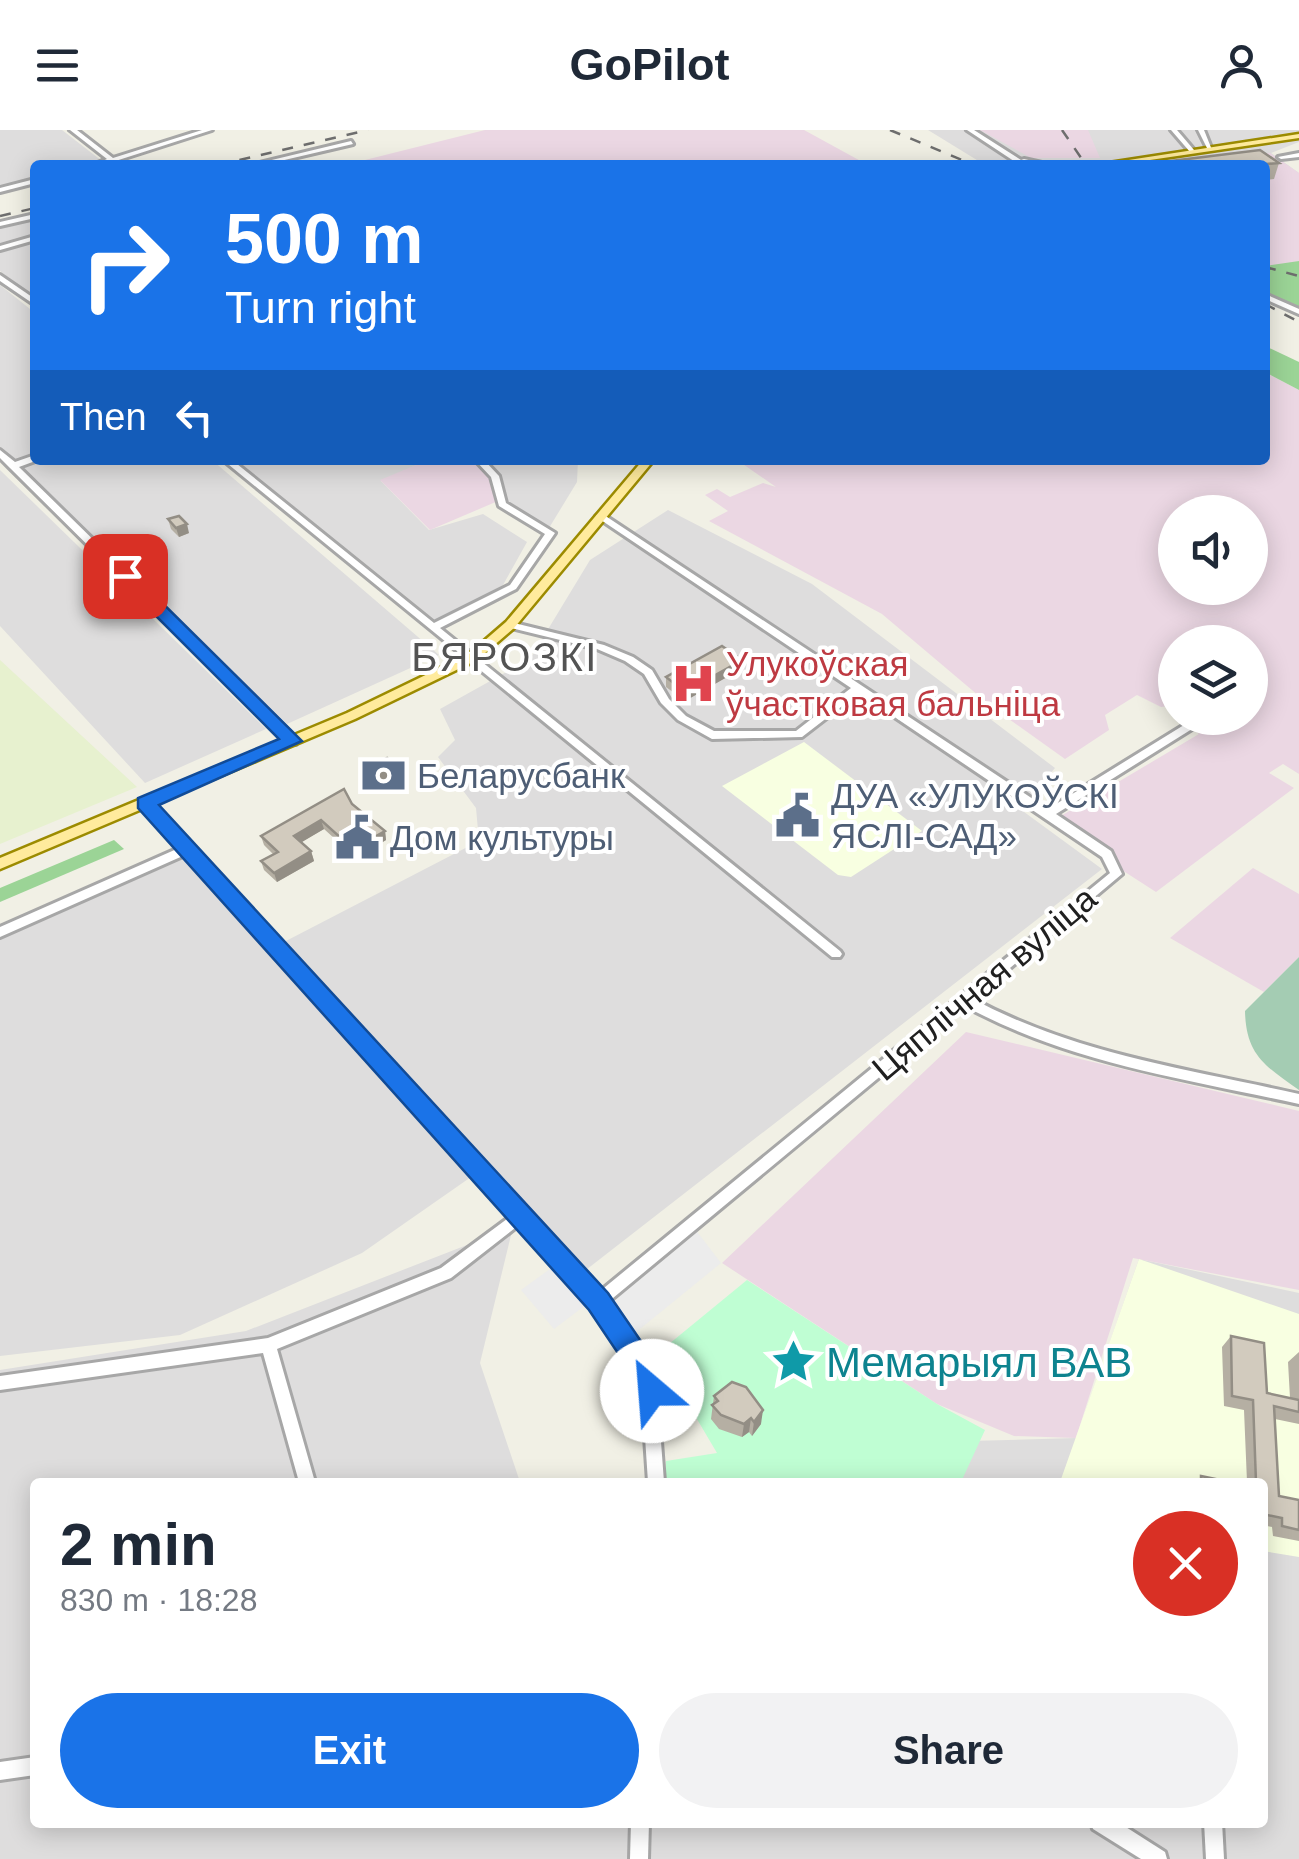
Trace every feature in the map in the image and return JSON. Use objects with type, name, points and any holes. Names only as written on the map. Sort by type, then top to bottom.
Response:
[{"type":"main road","points":[[1135,160],[1299,136]]},
{"type":"main road","points":[[0,864],[292,741],[473,658],[510,624],[645,465]]},
{"type":"street","points":[[74,130],[113,160],[154,148],[177,132],[209,130]]},
{"type":"street","points":[[970,130],[1019,160]]},
{"type":"street","points":[[1174,130],[1192,152]]},
{"type":"street","points":[[1201,130],[1210,149]]},
{"type":"street","points":[[276,160],[352,143]]},
{"type":"street","points":[[1280,158],[1299,155]]},
{"type":"street","points":[[0,190],[30,182]]},
{"type":"street","points":[[0,224],[30,217]]},
{"type":"street","points":[[0,248],[30,239]]},
{"type":"street","points":[[0,277],[30,298]]},
{"type":"street","points":[[1270,298],[1299,312]]},
{"type":"street","points":[[0,453],[292,741]]},
{"type":"street","points":[[13,466],[30,460]]},
{"type":"street","points":[[234,465],[836,954]]},
{"type":"street","points":[[436,626],[513,587],[550,534],[502,504],[495,476],[484,465]]},
{"type":"street","name":"Цяплічная вуліца","points":[[598,1302],[1116,874],[1108,854],[601,516]]},
{"type":"street","points":[[510,624],[600,647],[629,659],[648,672],[665,701],[682,718],[712,735],[798,735],[857,689]]},
{"type":"street","points":[[1046,814],[1173,735]]},
{"type":"street","points":[[145,803],[598,1302],[648,1375],[656,1478]]},
{"type":"street","points":[[0,932],[188,849]]},
{"type":"street","points":[[964,1000],[998,1020],[1103,1054],[1299,1099]]},
{"type":"street","points":[[0,1383],[268,1345],[416,1287],[475,1255],[520,1216]]},
{"type":"street","points":[[268,1345],[306,1478]]},
{"type":"street","points":[[0,1771],[30,1767]]},
{"type":"street","points":[[640,1828],[640,1859]]},
{"type":"street","points":[[1109,1828],[1158,1859]]},
{"type":"street","points":[[1214,1828],[1214,1859]]},
{"type":"shaded area","points":[[0,130],[62,130],[101,160],[30,160],[30,180],[0,188]]},
{"type":"shaded area","points":[[485,130],[804,130],[859,160],[365,160]]},
{"type":"shaded area","points":[[928,130],[1299,130],[1299,142],[1271,153],[1299,173],[1299,261],[1270,265],[1270,160],[977,160]]},
{"type":"shaded area","points":[[980,130],[1088,130],[1100,158],[1031,158]]},
{"type":"shaded area","points":[[1270,153],[1299,173],[1299,261],[1270,266],[1270,160],[1215,160]]},
{"type":"shaded area","points":[[30,221],[30,295],[0,271],[0,228]]},
{"type":"shaded area","points":[[0,285],[30,309],[30,458],[16,463],[0,448]]},
{"type":"shaded area","points":[[1270,375],[1299,390],[1299,774],[1283,764],[1269,773],[1294,788],[1156,892],[1049,823],[1197,735],[1268,735],[1268,625],[1158,625],[1158,706],[1137,695],[1105,715],[1109,730],[1065,759],[992,707],[882,614],[709,521],[728,511],[705,495],[717,489],[730,497],[763,483],[776,487],[744,465],[1270,465]]},
{"type":"shaded area","points":[[30,462],[30,465],[218,465],[439,655],[287,724],[20,465]]},
{"type":"shaded area","points":[[241,465],[417,465],[381,481],[429,530],[483,514],[527,542],[503,585],[437,622]]},
{"type":"shaded area","points":[[416,465],[479,465],[489,472],[498,501],[430,530],[380,480]]},
{"type":"shaded area","points":[[486,465],[578,465],[577,482],[549,528],[502,501],[498,473]]},
{"type":"shaded area","points":[[0,470],[266,729],[145,783],[0,626]]},
{"type":"shaded area","points":[[668,510],[812,584],[1055,768],[1020,809],[1102,869],[582,1273],[284,942],[479,841],[476,808],[438,757],[455,740],[440,709],[530,659],[590,560]]},
{"type":"shaded area","points":[[0,660],[137,787],[0,844]]},
{"type":"shaded area","name":"ДУА «УЛУКОЎСКІ ЯСЛІ-САД»","points":[[804,742],[922,831],[851,877],[838,875],[722,786]]},
{"type":"shaded area","points":[[182,856],[471,1177],[362,1253],[180,1335],[0,1356],[0,939]]},
{"type":"shaded area","points":[[1253,868],[1299,894],[1299,957],[1264,992],[1170,938]]},
{"type":"shaded area","points":[[1299,957],[1299,1090],[1260,1058],[1249,1039],[1245,1011]]},
{"type":"shaded area","points":[[966,1032],[1299,1111],[1299,1290],[1133,1258],[1076,1438],[1014,1436],[937,1404],[722,1263]]},
{"type":"shaded area","points":[[513,1227],[480,1363],[519,1478],[30,1478],[30,1828],[1268,1828],[1268,1478],[881,1478],[970,1441],[1076,1438],[1139,1259],[1299,1293],[1299,1859],[0,1859],[0,1370],[246,1331]]},
{"type":"shaded area","points":[[695,1229],[721,1263],[635,1333],[612,1299]]},
{"type":"shaded area","points":[[1139,1259],[1299,1314],[1299,1557],[1268,1552],[1268,1478],[1061,1478]]},
{"type":"shaded area","points":[[561,1261],[595,1298],[554,1329],[521,1290]]},
{"type":"green space","points":[[1299,261],[1299,309],[1270,294],[1270,265]]},
{"type":"green space","points":[[1270,348],[1299,362],[1299,390],[1270,375]]},
{"type":"green space","points":[[114,840],[124,849],[0,902],[0,888]]},
{"type":"green space","points":[[747,1280],[937,1404],[985,1430],[963,1478],[665,1478],[666,1461],[717,1453],[658,1353]]},
{"type":"building","points":[[1260,150],[1279,163],[1270,164],[1270,160],[1179,160]]},
{"type":"building","points":[[179,516],[187,524],[176,528],[168,519]]},
{"type":"building","points":[[722,646],[742,660],[685,692],[666,677]]},
{"type":"building","points":[[387,758],[394,765],[378,774],[370,767]]},
{"type":"building","name":"Дом культуры","points":[[344,789],[352,804],[385,831],[353,849],[321,820],[294,836],[311,851],[274,873],[261,861],[278,852],[261,836]]},
{"type":"building","points":[[1231,1336],[1264,1343],[1267,1393],[1299,1400],[1299,1412],[1274,1406],[1279,1496],[1299,1500],[1299,1530],[1282,1526],[1282,1518],[1268,1515],[1268,1478],[1256,1478],[1253,1400],[1232,1396]]},
{"type":"building","points":[[732,1382],[746,1387],[763,1410],[754,1422],[751,1418],[744,1424],[721,1415],[712,1405],[718,1401],[714,1396]]},
{"type":"railway","points":[[239,160],[368,130]]},
{"type":"railway","points":[[890,130],[962,160]]},
{"type":"railway","points":[[1062,130],[1083,160]]},
{"type":"railway","points":[[0,216],[30,209]]},
{"type":"railway","points":[[1270,268],[1299,276]]},
{"type":"railway","points":[[1270,307],[1299,322]]},
{"type":"place","name":"Улукоўская ўчастковая бальніца","points":[[693,683]]},
{"type":"place","name":"Беларусбанк","points":[[384,775]]},
{"type":"place","name":"ДУА «УЛУКОЎСКІ ЯСЛІ-САД»","points":[[798,815]]},
{"type":"place","name":"Дом культуры","points":[[357,837]]},
{"type":"place","name":"Мемарыял ВАВ","points":[[793,1362]]},
{"type":"district","name":"БЯРОЗКІ","points":[[505,657]]},
{"type":"route","points":[[125,576],[292,741],[145,803],[598,1302],[648,1375],[652,1391]]}]
